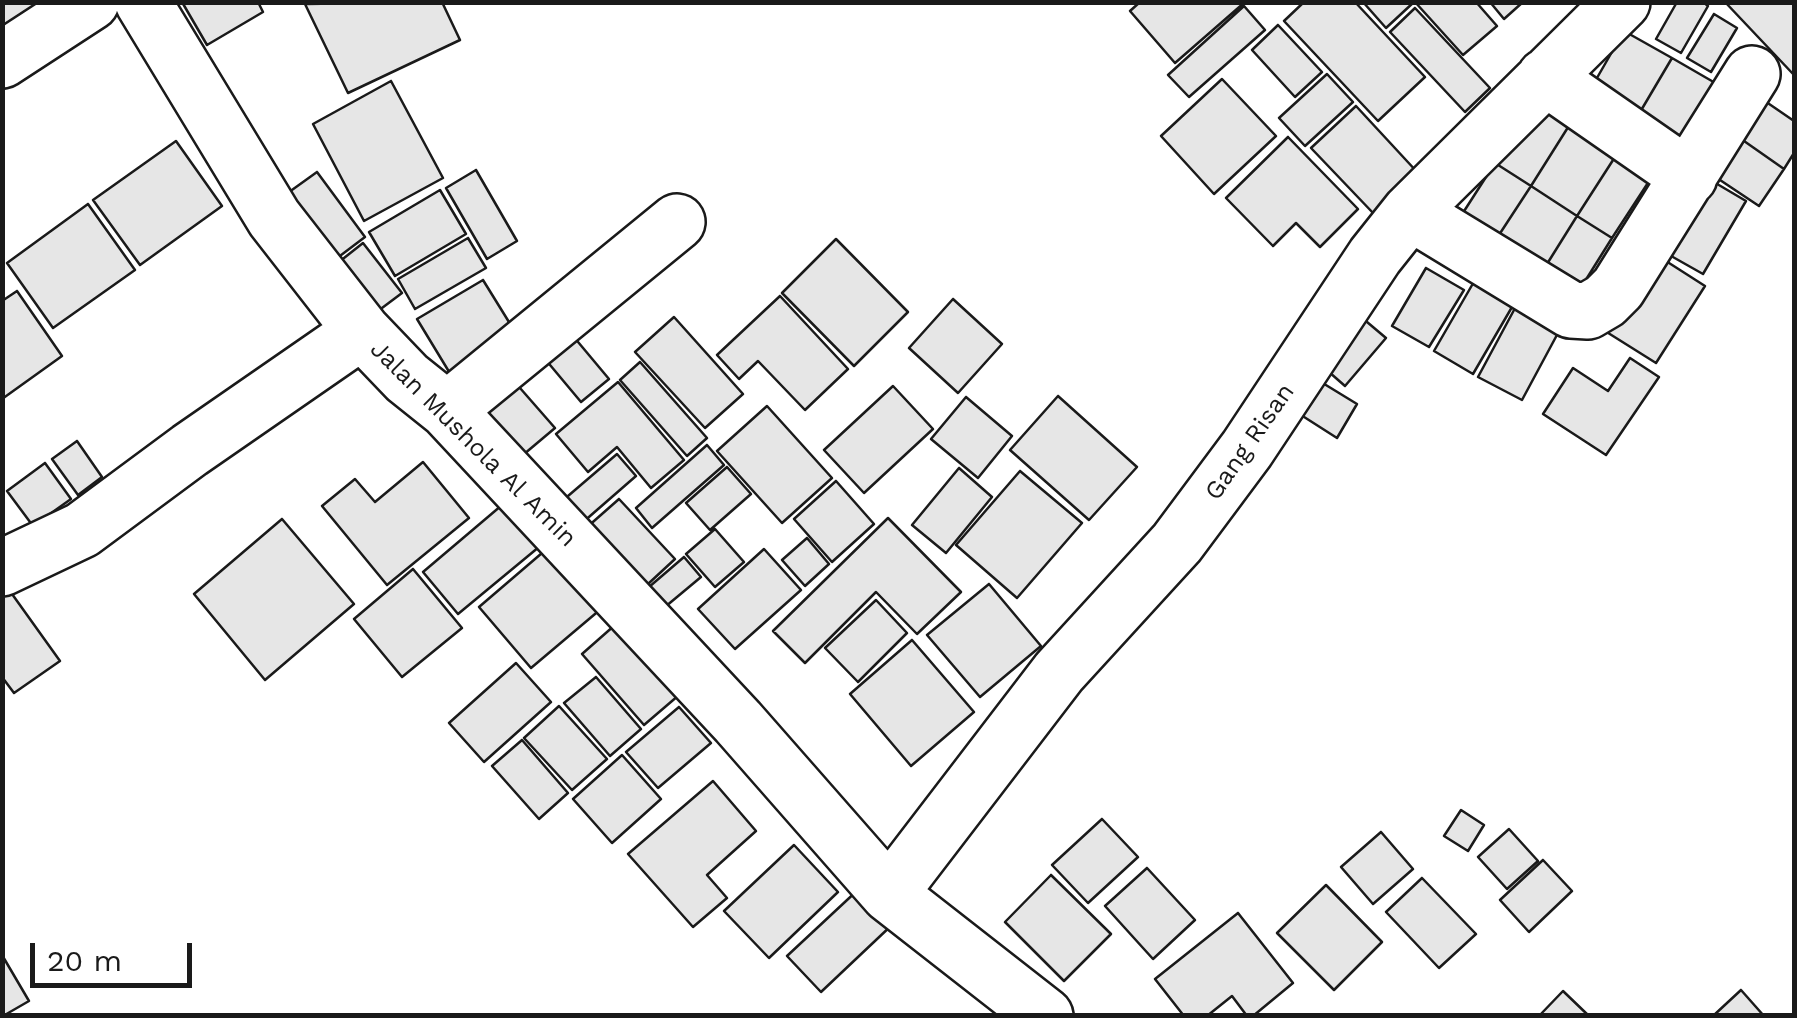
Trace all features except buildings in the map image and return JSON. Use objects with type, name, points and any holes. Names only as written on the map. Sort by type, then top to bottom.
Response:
[{"type":"street","points":[[2,60],[91,2]]},
{"type":"street","name":"Jalan Mushola Al Amin","points":[[144,2],[274,218],[362,331],[407,378],[447,410],[738,722],[890,894],[1045,1016]]},
{"type":"street","name":"Gang Risan","points":[[890,894],[1059,672],[1177,543],[1247,449],[1375,256],[1410,212],[1622,2]]},
{"type":"street","points":[[1410,212],[1571,310],[1588,311],[1618,288],[1752,74]]},
{"type":"street","points":[[1545,77],[1689,177]]},
{"type":"street","points":[[447,410],[677,222]]},
{"type":"street","points":[[2,568],[82,530],[362,331]]}]
